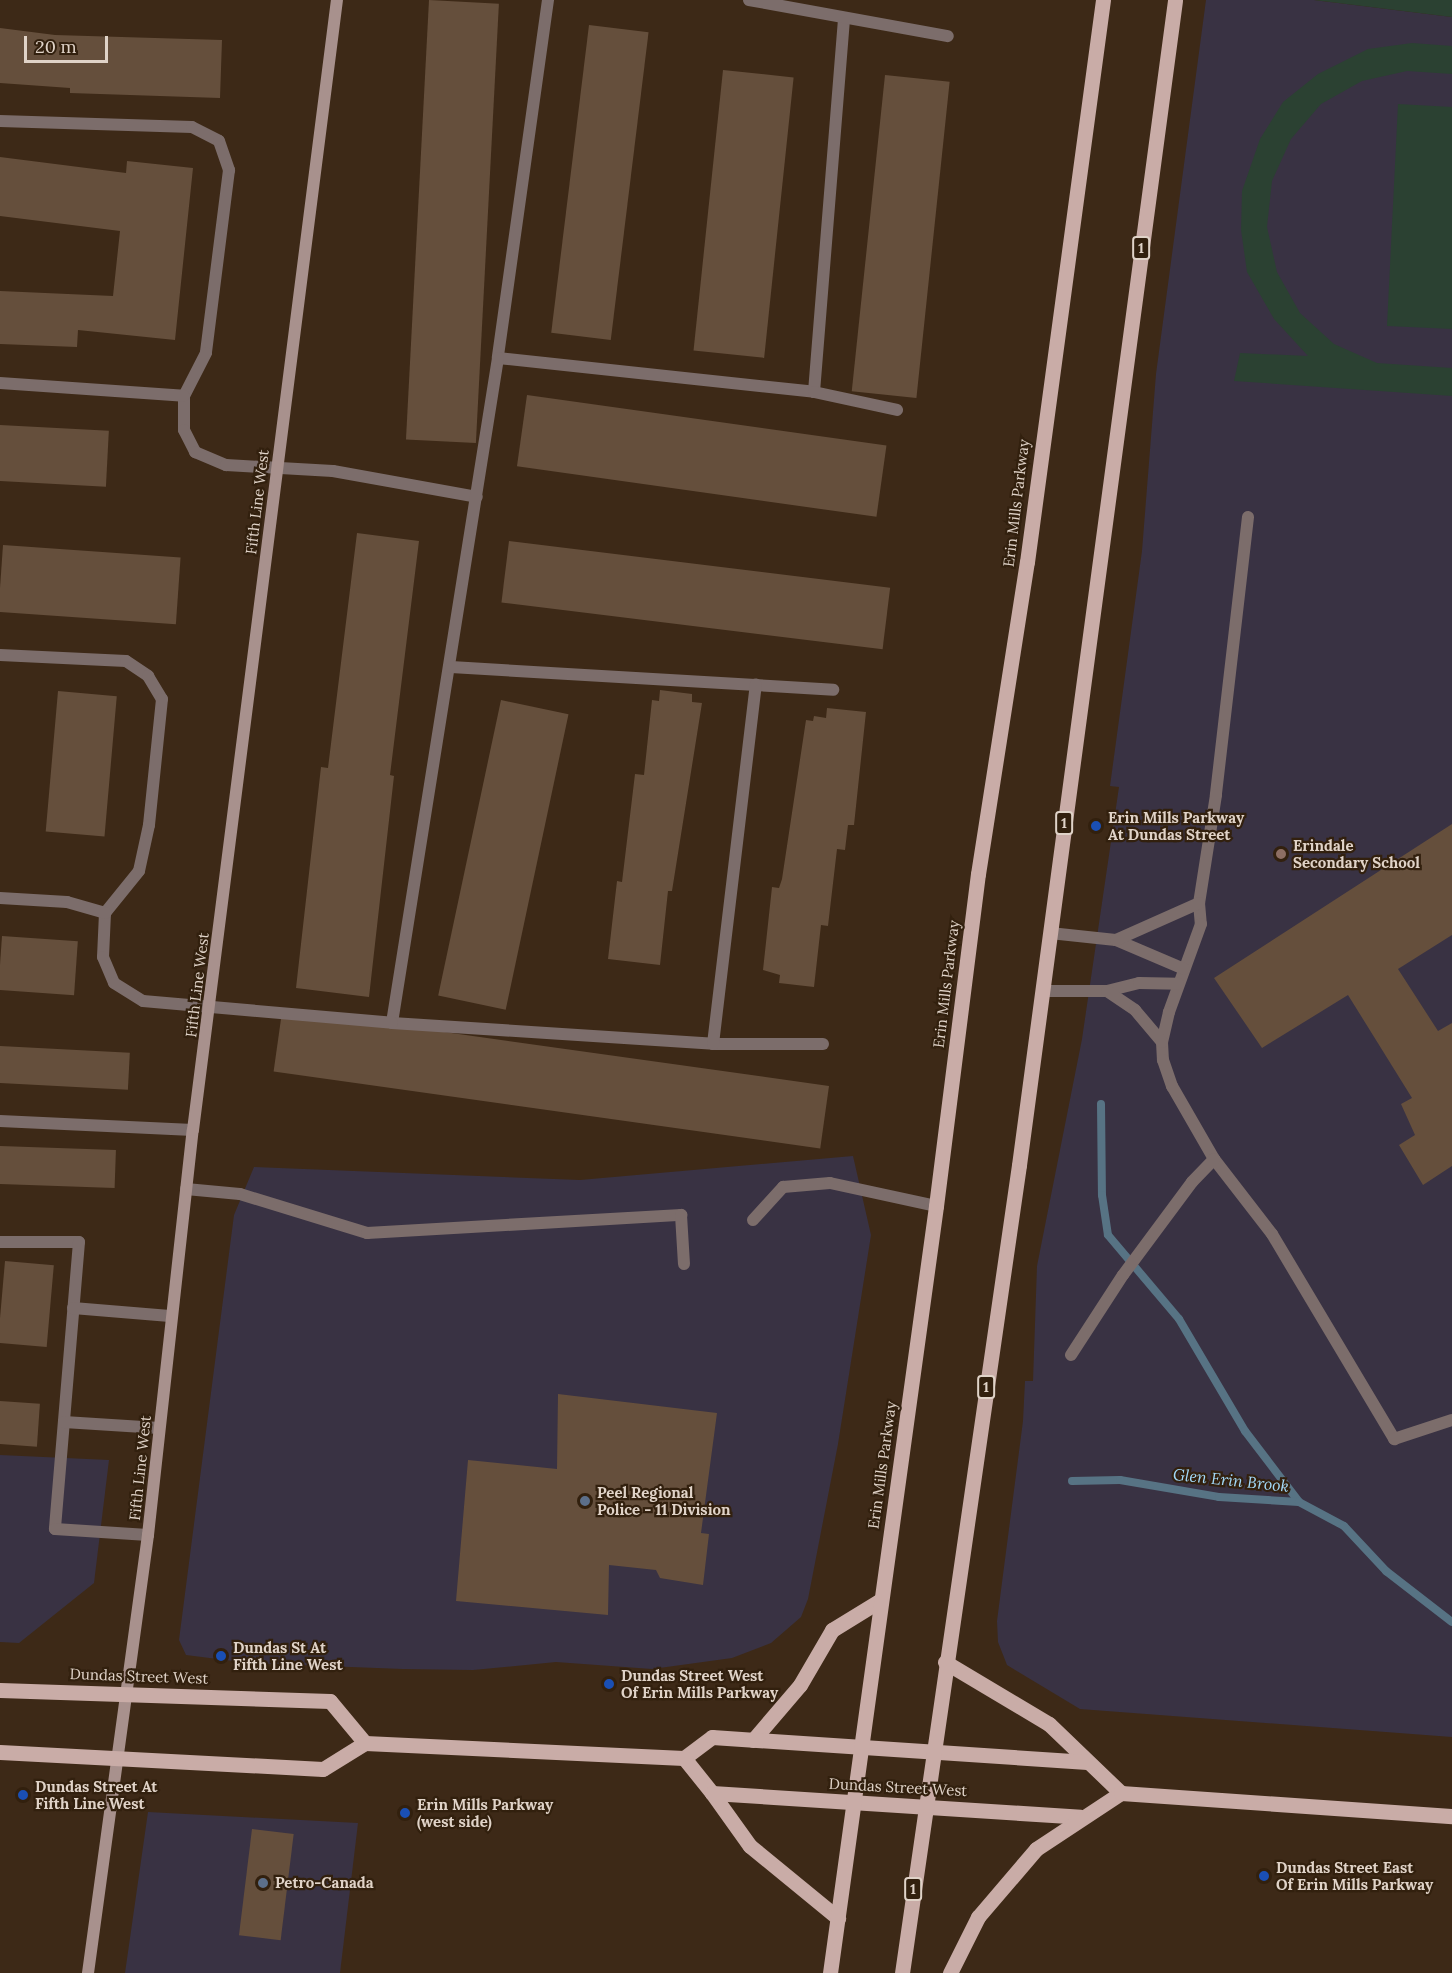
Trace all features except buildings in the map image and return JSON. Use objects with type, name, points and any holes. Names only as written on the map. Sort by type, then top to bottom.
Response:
[{"type":"main road","name":"Erin Mills Parkway","points":[[830,1973],[863,1748],[881,1600],[936,1206],[978,874],[1027,561],[1103,0]]},
{"type":"main road","name":"1","points":[[902,1973],[1043,991],[1175,0]]},
{"type":"main road","points":[[753,1740],[801,1685],[832,1630],[881,1600]]},
{"type":"main road","points":[[945,1662],[1049,1724],[1121,1793]]},
{"type":"main road","name":"Dundas Street West","points":[[0,1690],[330,1701],[365,1743]]},
{"type":"main road","points":[[0,1752],[323,1769],[365,1743],[684,1758],[712,1737],[1087,1762]]},
{"type":"main road","points":[[684,1758],[750,1846],[838,1918]]},
{"type":"main road","name":"Dundas Street West","points":[[711,1793],[1080,1817]]},
{"type":"main road","points":[[950,1973],[992,1898],[1036,1849],[1080,1817],[1121,1793],[1452,1816]]},
{"type":"street","name":"Fifth Line West","points":[[88,1973],[128,1694],[148,1535],[170,1316],[337,0]]},
{"type":"lane","points":[[392,1023],[477,497],[548,0]]},
{"type":"lane","points":[[749,0],[843,20],[948,36]]},
{"type":"lane","points":[[814,392],[843,20]]},
{"type":"lane","points":[[0,121],[192,127],[219,141],[229,170],[206,353],[184,396],[184,430],[195,452],[226,465],[278,465],[333,471],[477,497]]},
{"type":"lane","points":[[498,358],[814,392],[897,410]]},
{"type":"lane","points":[[0,383],[184,396]]},
{"type":"lane","points":[[1248,517],[1218,784],[1199,903],[1201,924],[1178,984],[1162,1042],[1163,1060],[1172,1086],[1214,1159],[1285,1255],[1394,1439],[1452,1420]]},
{"type":"lane","points":[[0,655],[126,661],[148,676],[162,699],[149,825],[140,871],[105,913],[103,957],[114,983],[143,1001],[392,1023],[713,1044],[824,1044]]},
{"type":"lane","points":[[451,667],[833,690]]},
{"type":"lane","points":[[713,1044],[756,685]]},
{"type":"lane","points":[[0,898],[67,902],[105,913]]},
{"type":"lane","points":[[1116,940],[1199,903]]},
{"type":"lane","points":[[1050,933],[1116,940],[1184,969]]},
{"type":"lane","points":[[1043,991],[1107,991],[1139,983],[1178,984]]},
{"type":"lane","points":[[1107,991],[1136,1010],[1162,1042]]},
{"type":"lane","points":[[0,1121],[193,1130]]},
{"type":"lane","points":[[1071,1355],[1138,1254],[1192,1182],[1214,1159]]},
{"type":"lane","points":[[753,1220],[783,1187],[830,1183],[936,1206]]},
{"type":"lane","points":[[186,1189],[240,1194],[367,1233],[681,1215],[684,1264]]},
{"type":"lane","points":[[0,1242],[79,1242],[55,1529],[148,1535]]},
{"type":"lane","points":[[73,1308],[170,1316]]},
{"type":"lane","points":[[64,1422],[159,1428]]},
{"type":"shaded area","name":"Erindale Secondary School","points":[[1206,0],[1314,0],[1452,17],[1452,1737],[1080,1709],[1007,1665],[998,1642],[997,1621],[1023,1421],[1025,1381],[1033,1381],[1037,1266],[1082,1039],[1119,787],[1110,786],[1142,551],[1156,374]]},
{"type":"shaded area","points":[[853,1156],[871,1235],[838,1444],[808,1599],[801,1617],[771,1643],[732,1658],[652,1669],[556,1662],[473,1670],[403,1669],[249,1663],[186,1655],[179,1640],[234,1215],[254,1167],[580,1180]]},
{"type":"shaded area","points":[[0,1455],[109,1460],[94,1583],[19,1643],[0,1642]]},
{"type":"shaded area","points":[[148,1812],[358,1823],[340,1973],[125,1973]]},
{"type":"green space","points":[[1314,0],[1452,0],[1452,17]]},
{"type":"green space","points":[[1412,43],[1452,46],[1452,74],[1407,71],[1362,81],[1321,104],[1291,139],[1272,181],[1267,227],[1277,272],[1300,313],[1334,344],[1377,363],[1452,368],[1452,396],[1234,381],[1240,353],[1308,356],[1274,319],[1247,272],[1241,230],[1242,191],[1260,139],[1283,102],[1318,74],[1368,49]]},
{"type":"green space","points":[[1398,104],[1452,107],[1452,329],[1387,326]]},
{"type":"waterway","points":[[1101,1104],[1102,1195],[1108,1235],[1179,1319],[1245,1431],[1299,1502]]},
{"type":"waterway","name":"Glen Erin Brook","points":[[1072,1481],[1120,1480],[1219,1497],[1299,1502],[1344,1526],[1386,1571],[1452,1622]]},
{"type":"place","name":"Erin Mills Parkway At Dundas Street","points":[[1096,826]]},
{"type":"place","name":"Erindale Secondary School","points":[[1281,854]]},
{"type":"place","name":"Peel Regional Police - 11 Division","points":[[585,1501]]},
{"type":"place","name":"Dundas St At Fifth Line West","points":[[221,1656]]},
{"type":"place","name":"Dundas Street West Of Erin Mills Parkway","points":[[609,1684]]},
{"type":"place","name":"Dundas Street At Fifth Line West","points":[[23,1795]]},
{"type":"place","name":"Erin Mills Parkway (west side)","points":[[405,1813]]},
{"type":"place","name":"Dundas Street East Of Erin Mills Parkway","points":[[1264,1876]]},
{"type":"place","name":"Petro-Canada","points":[[263,1883]]}]
